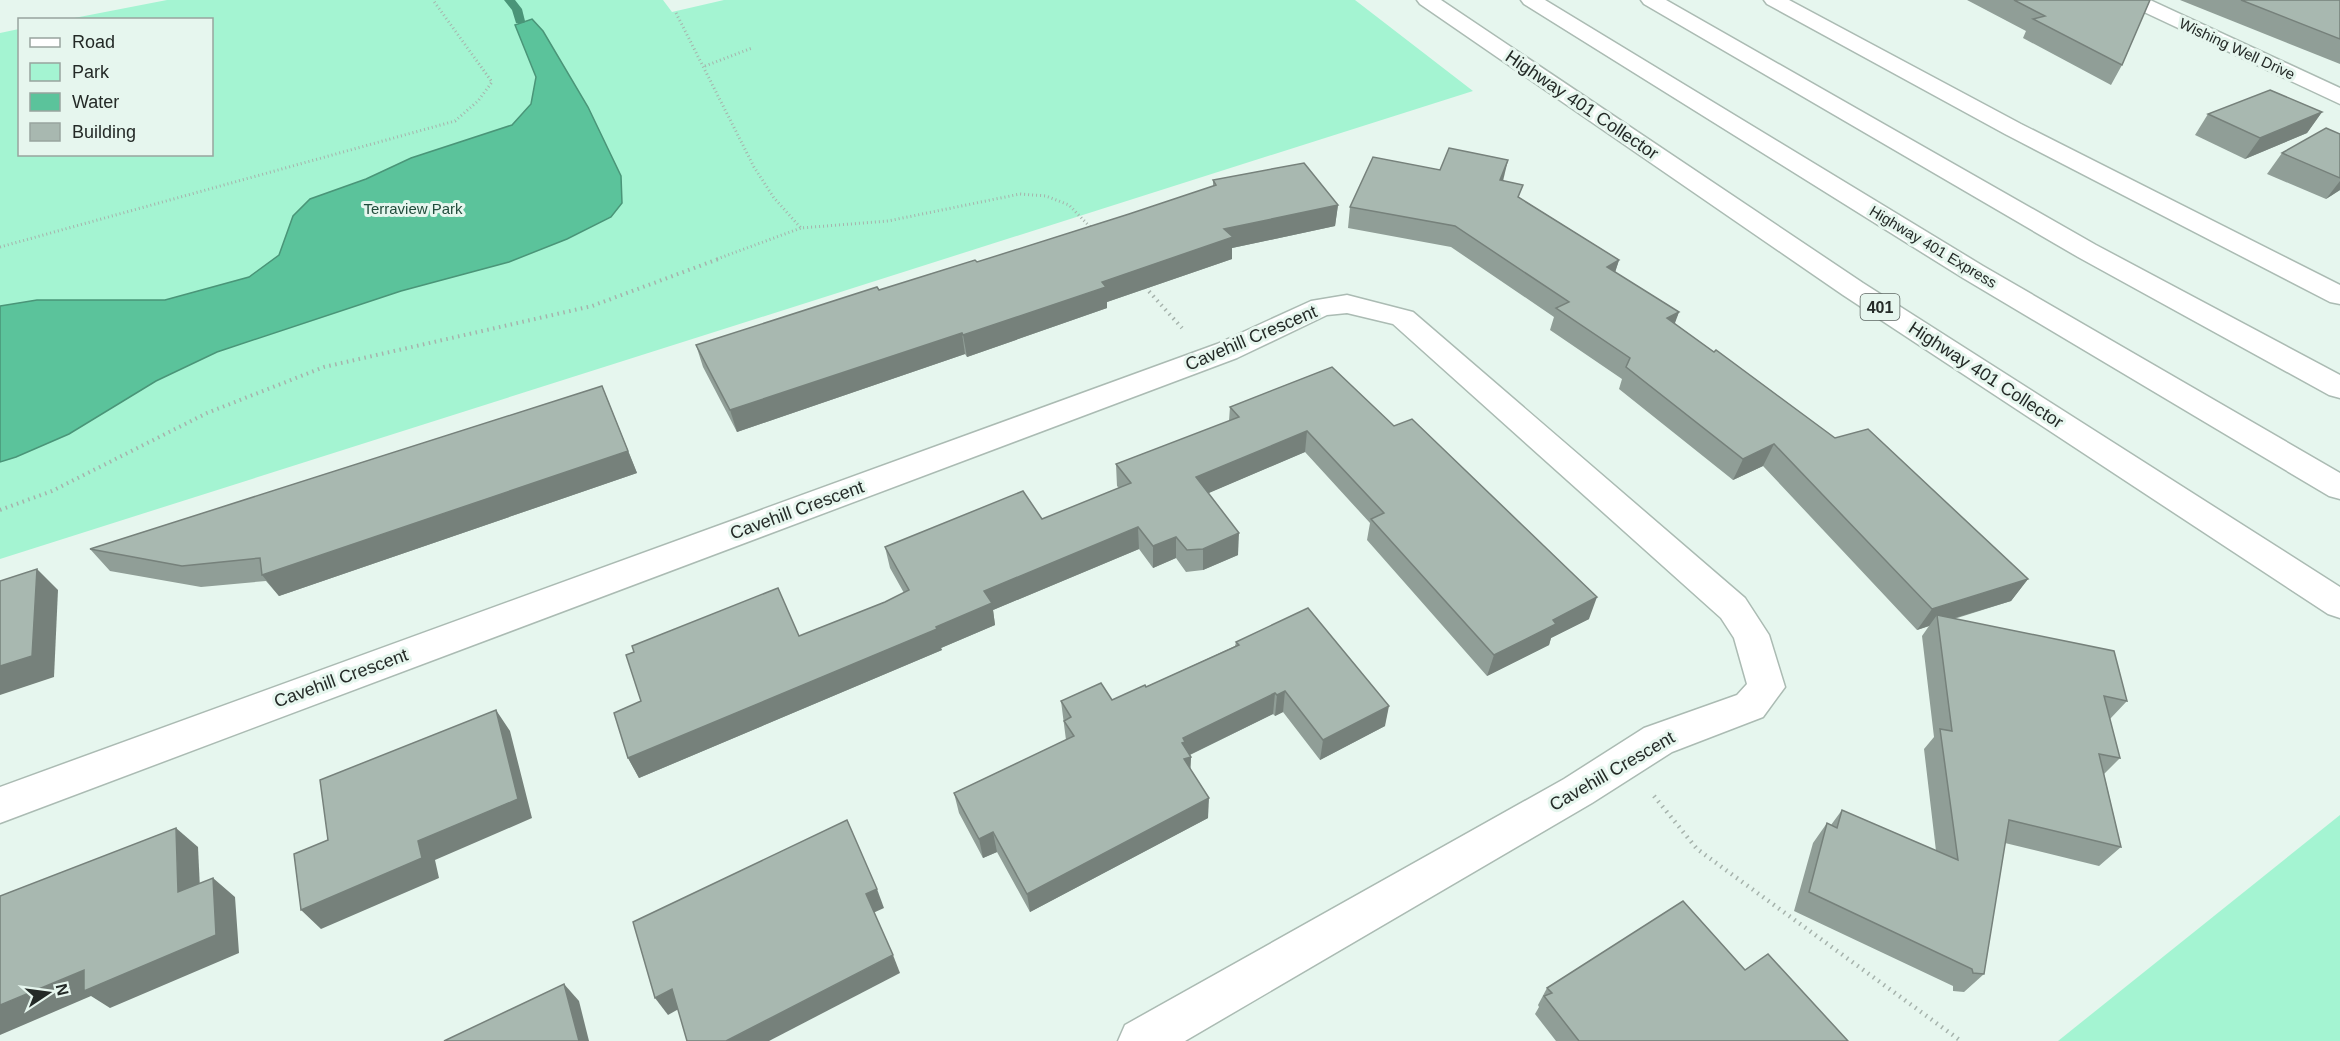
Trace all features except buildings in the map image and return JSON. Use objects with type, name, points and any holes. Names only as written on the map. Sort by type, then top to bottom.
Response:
[{"type":"main road","name":"Highway 401 Collector","points":[[1427,0],[1853,289],[2340,604]]},
{"type":"main road","name":"Highway 401 Express","points":[[1531,0],[1973,272],[2340,488]]},
{"type":"main road","points":[[1651,0],[2087,251],[2340,388]]},
{"type":"main road","points":[[1774,0],[2013,129],[2340,296]]},
{"type":"main road","name":"Wishing Well Drive","points":[[2134,0],[2340,98]]},
{"type":"main road","name":"Cavehill Crescent","points":[[0,805],[1209,357],[1321,307],[1347,304],[1403,318],[1733,609],[1750,635],[1766,687],[1750,706],[1658,740],[1578,791],[1141,1041]]},
{"type":"path","points":[[0,248],[455,121],[478,101],[492,82],[433,0]]},
{"type":"path","points":[[676,13],[754,166],[774,198],[801,228]]},
{"type":"path","points":[[705,66],[752,48]]},
{"type":"path","points":[[0,510],[52,491],[207,413],[324,367],[592,306],[801,228],[888,221],[1020,194],[1046,196],[1069,206],[1097,235]]},
{"type":"path","points":[[1137,279],[1209,357]]},
{"type":"path","points":[[1626,760],[1697,849],[1961,1041]]},
{"type":"green space","name":"Terraview Park","points":[[167,0],[663,0],[672,12],[724,0],[1355,0],[1473,91],[0,559],[0,33],[18,29],[18,156],[213,156],[213,18],[74,18]]},
{"type":"green space","points":[[2340,815],[2340,1041],[2058,1041]]},
{"type":"water","points":[[532,19],[543,31],[588,107],[621,176],[622,203],[611,217],[567,239],[509,262],[401,291],[217,352],[156,381],[69,434],[0,462],[0,306],[37,300],[165,300],[249,277],[279,255],[293,216],[310,199],[366,179],[411,158],[512,125],[531,104],[536,77],[515,25]]},
{"type":"waterway","points":[[509,0],[517,9],[520,21]]}]
